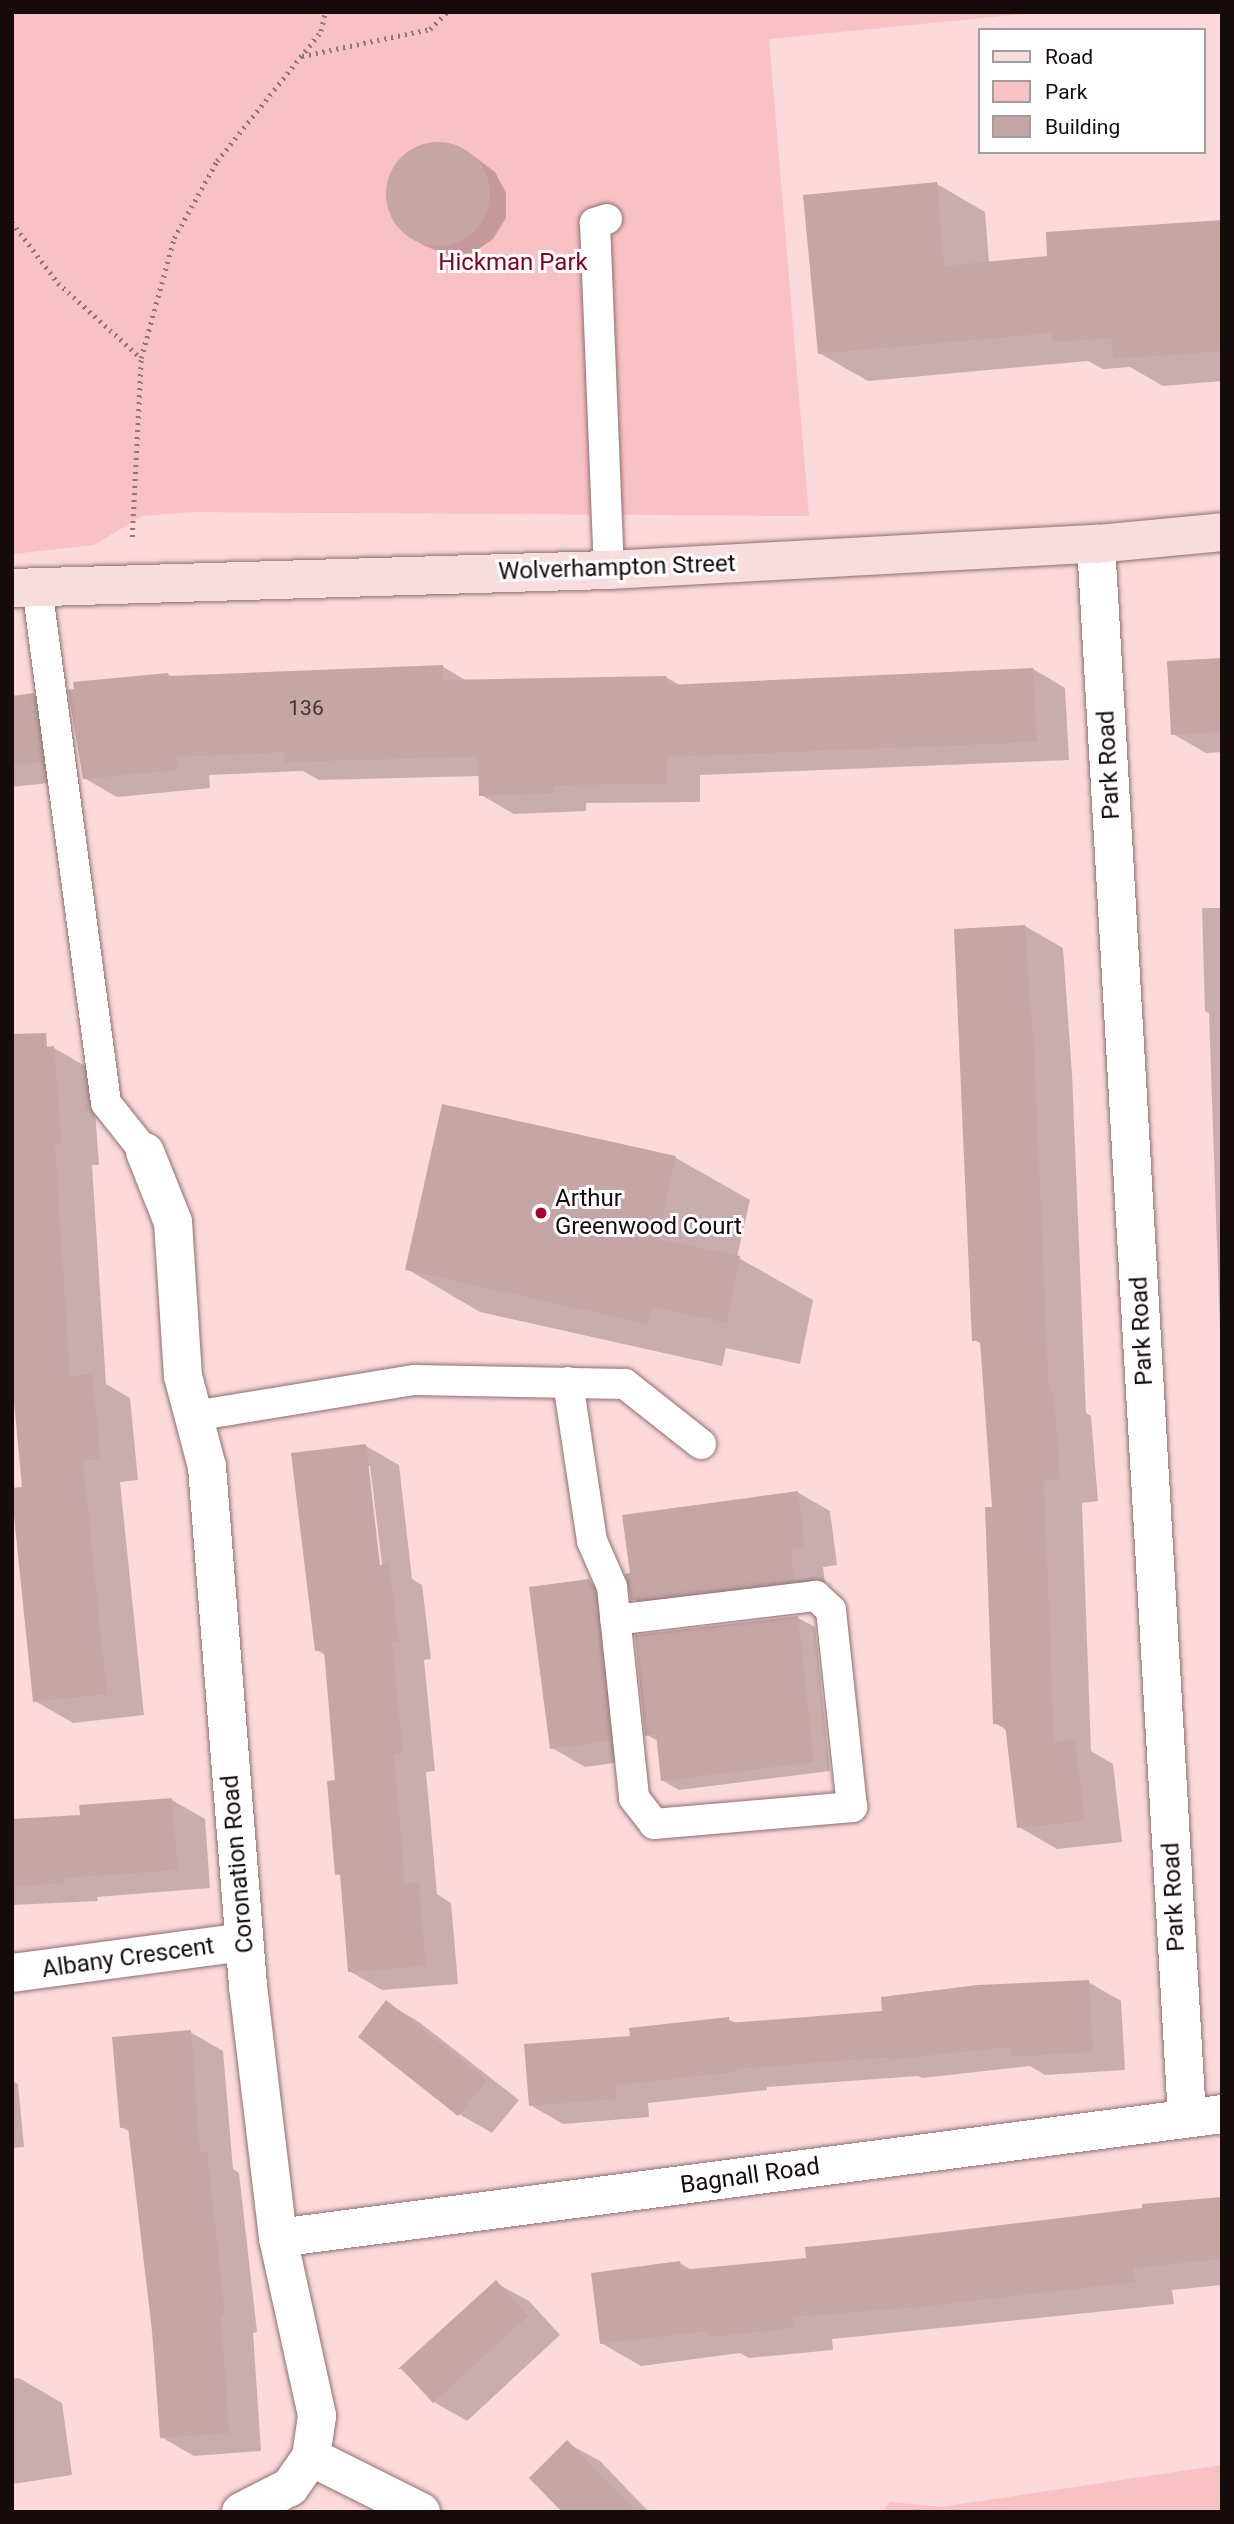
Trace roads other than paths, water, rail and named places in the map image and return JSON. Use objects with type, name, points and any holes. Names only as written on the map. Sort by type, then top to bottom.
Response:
[{"type":"main road","name":"Wolverhampton Street","points":[[25,587],[609,570],[1096,544],[1222,532]]},
{"type":"street","name":"Park Road","points":[[1096,544],[1204,2116]]},
{"type":"street","name":"Coronation Road","points":[[145,1152],[173,1222],[183,1376],[207,1466],[244,1942],[278,2238],[317,2416],[311,2457]]},
{"type":"street","name":"Albany Crescent","points":[[12,1973],[244,1942]]},
{"type":"street","name":"Bagnall Road","points":[[278,2238],[1204,2116]]},
{"type":"street","points":[[242,2512],[290,2487],[311,2457],[421,2512]]},
{"type":"lane","points":[[607,219],[595,223],[609,570]]},
{"type":"lane","points":[[25,587],[106,1103],[145,1152]]},
{"type":"lane","points":[[194,1416],[415,1380],[625,1384],[701,1444]]},
{"type":"lane","points":[[568,1382],[593,1541],[612,1587],[615,1620],[634,1798],[654,1824],[852,1807],[831,1610],[816,1596],[615,1620]]},
{"type":"place","name":"Arthur Greenwood Court","points":[[541,1213]]},
{"type":"park label","name":"Hickman Park","points":[[513,263]]}]
